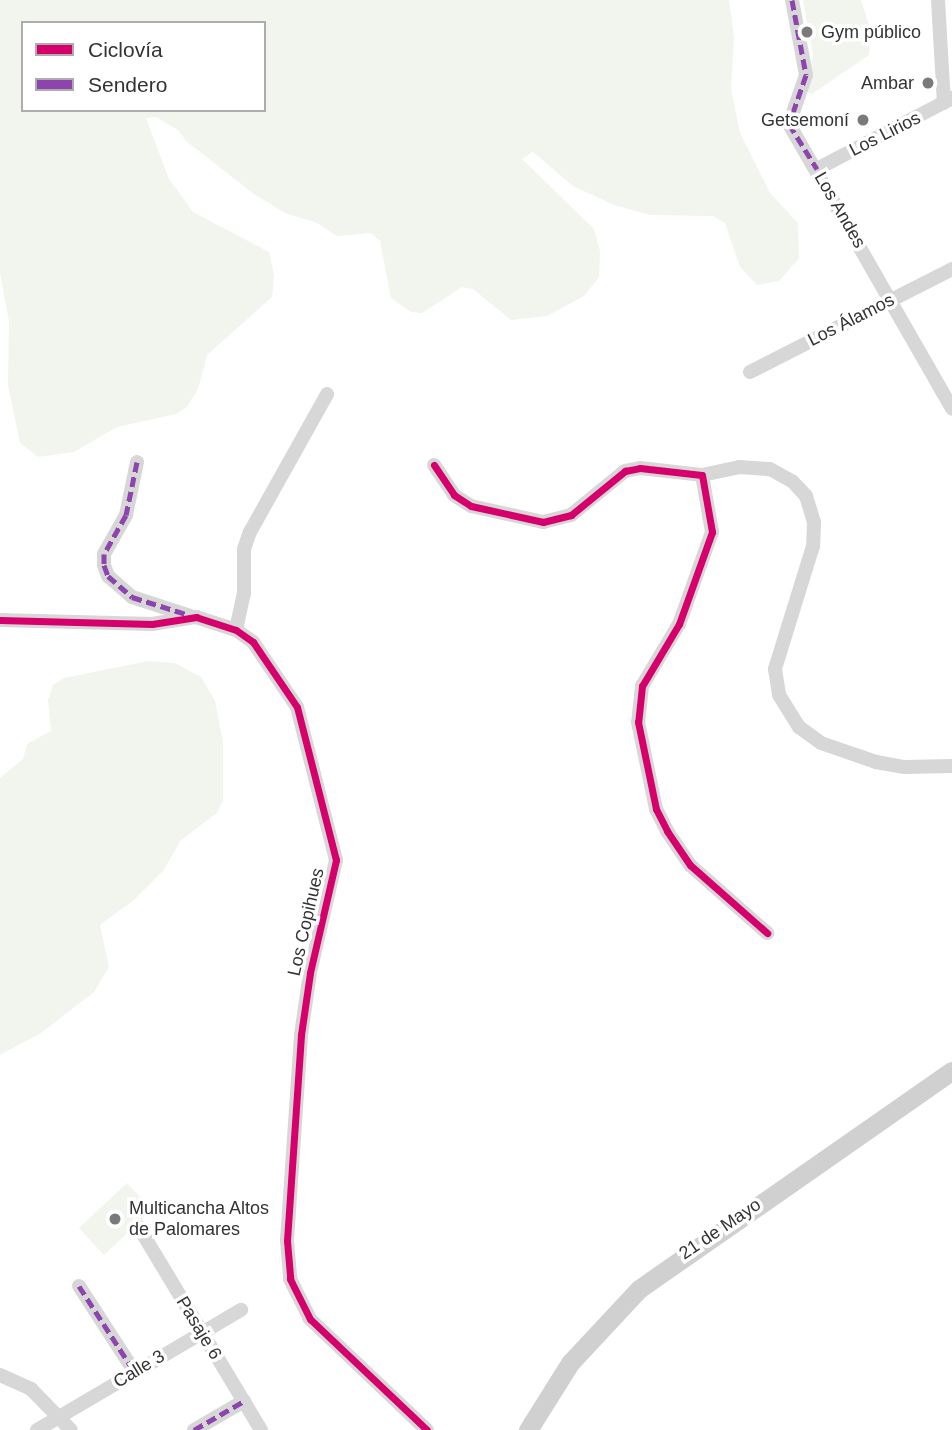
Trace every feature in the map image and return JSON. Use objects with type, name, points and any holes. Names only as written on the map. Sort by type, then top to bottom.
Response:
[{"type":"street","name":"Los Andes","points":[[792,0],[806,75],[789,124],[952,409]]},
{"type":"street","points":[[938,0],[948,101]]},
{"type":"street","name":"Los Lirios","points":[[817,169],[948,101]]},
{"type":"street","name":"Los Álamos","points":[[750,372],[952,269]]},
{"type":"street","points":[[236,630],[244,593],[244,549],[250,532],[327,394]]},
{"type":"street","points":[[137,462],[126,515],[104,554],[108,576],[132,597],[196,617]]},
{"type":"street","points":[[434,465],[453,495],[471,506],[543,522],[571,515],[625,471],[640,468],[702,475],[739,467],[770,469],[793,482],[806,496],[814,522],[813,546],[775,669],[779,695],[799,727],[821,743],[876,762],[905,768],[952,765]]},
{"type":"street","points":[[702,475],[712,532],[679,624],[642,686],[638,722],[656,808],[667,831],[690,865],[766,933]]},
{"type":"street","name":"Los Copihues","points":[[0,620],[152,624],[196,617],[236,630],[262,652],[303,721],[336,860],[310,973],[301,1035],[287,1241],[290,1279],[310,1319],[427,1430]]},
{"type":"street","name":"21 de Mayo","points":[[528,1430],[570,1363],[639,1289],[952,1071]]},
{"type":"street","name":"Pasaje 6","points":[[138,1226],[261,1430]]},
{"type":"street","points":[[79,1286],[134,1371]]},
{"type":"street","name":"Calle 3","points":[[37,1430],[241,1310]]},
{"type":"street","points":[[0,1375],[31,1389],[61,1416],[71,1430]]},
{"type":"street","points":[[194,1430],[244,1401]]},
{"type":"shaded area","points":[[0,0],[729,0],[734,38],[731,89],[740,133],[770,193],[798,223],[799,258],[779,281],[757,285],[740,267],[725,223],[713,216],[650,215],[614,205],[573,186],[533,152],[522,159],[594,229],[600,251],[599,277],[584,296],[547,316],[511,320],[473,289],[462,287],[422,313],[411,312],[391,298],[380,241],[371,233],[337,236],[317,223],[285,213],[254,194],[186,141],[178,130],[156,117],[146,118],[169,179],[193,212],[269,252],[274,275],[272,297],[207,355],[198,389],[187,407],[176,414],[117,427],[74,452],[38,457],[20,443],[8,385],[9,321],[0,273]]},
{"type":"shaded area","points":[[803,0],[861,0],[871,31],[869,55],[812,94],[807,92],[813,54]]},
{"type":"shaded area","points":[[148,661],[175,663],[201,677],[215,701],[223,742],[223,800],[217,813],[180,841],[164,870],[134,900],[100,925],[109,967],[94,992],[41,1033],[0,1055],[0,778],[23,759],[27,744],[51,731],[48,700],[53,685],[64,678]]},
{"type":"shaded area","name":"Multicancha Altos de Palomares","points":[[127,1183],[152,1210],[104,1255],[79,1228]]},
{"type":"marked path","points":[[792,0],[806,75],[789,124],[817,169]]},
{"type":"marked path","points":[[137,462],[126,515],[104,554],[104,565],[108,576],[132,597],[186,614]]},
{"type":"marked path","points":[[79,1286],[134,1371]]},
{"type":"marked path","points":[[194,1430],[244,1401]]},
{"type":"cycle path","points":[[434,465],[454,495],[471,506],[543,522],[571,515],[625,471],[640,468],[702,475],[712,532],[679,624],[642,686],[638,722],[656,809],[667,831],[690,865],[767,933]]},
{"type":"cycle path","points":[[0,620],[152,624],[196,617],[236,630],[253,642],[297,707],[336,860],[310,973],[301,1035],[287,1241],[290,1279],[310,1319],[427,1430]]},
{"type":"place","name":"Gym público","points":[[807,32]]},
{"type":"place","name":"Ambar","points":[[928,83]]},
{"type":"place","name":"Getsemoní","points":[[863,120]]},
{"type":"place","name":"Multicancha Altos de Palomares","points":[[115,1219]]}]
